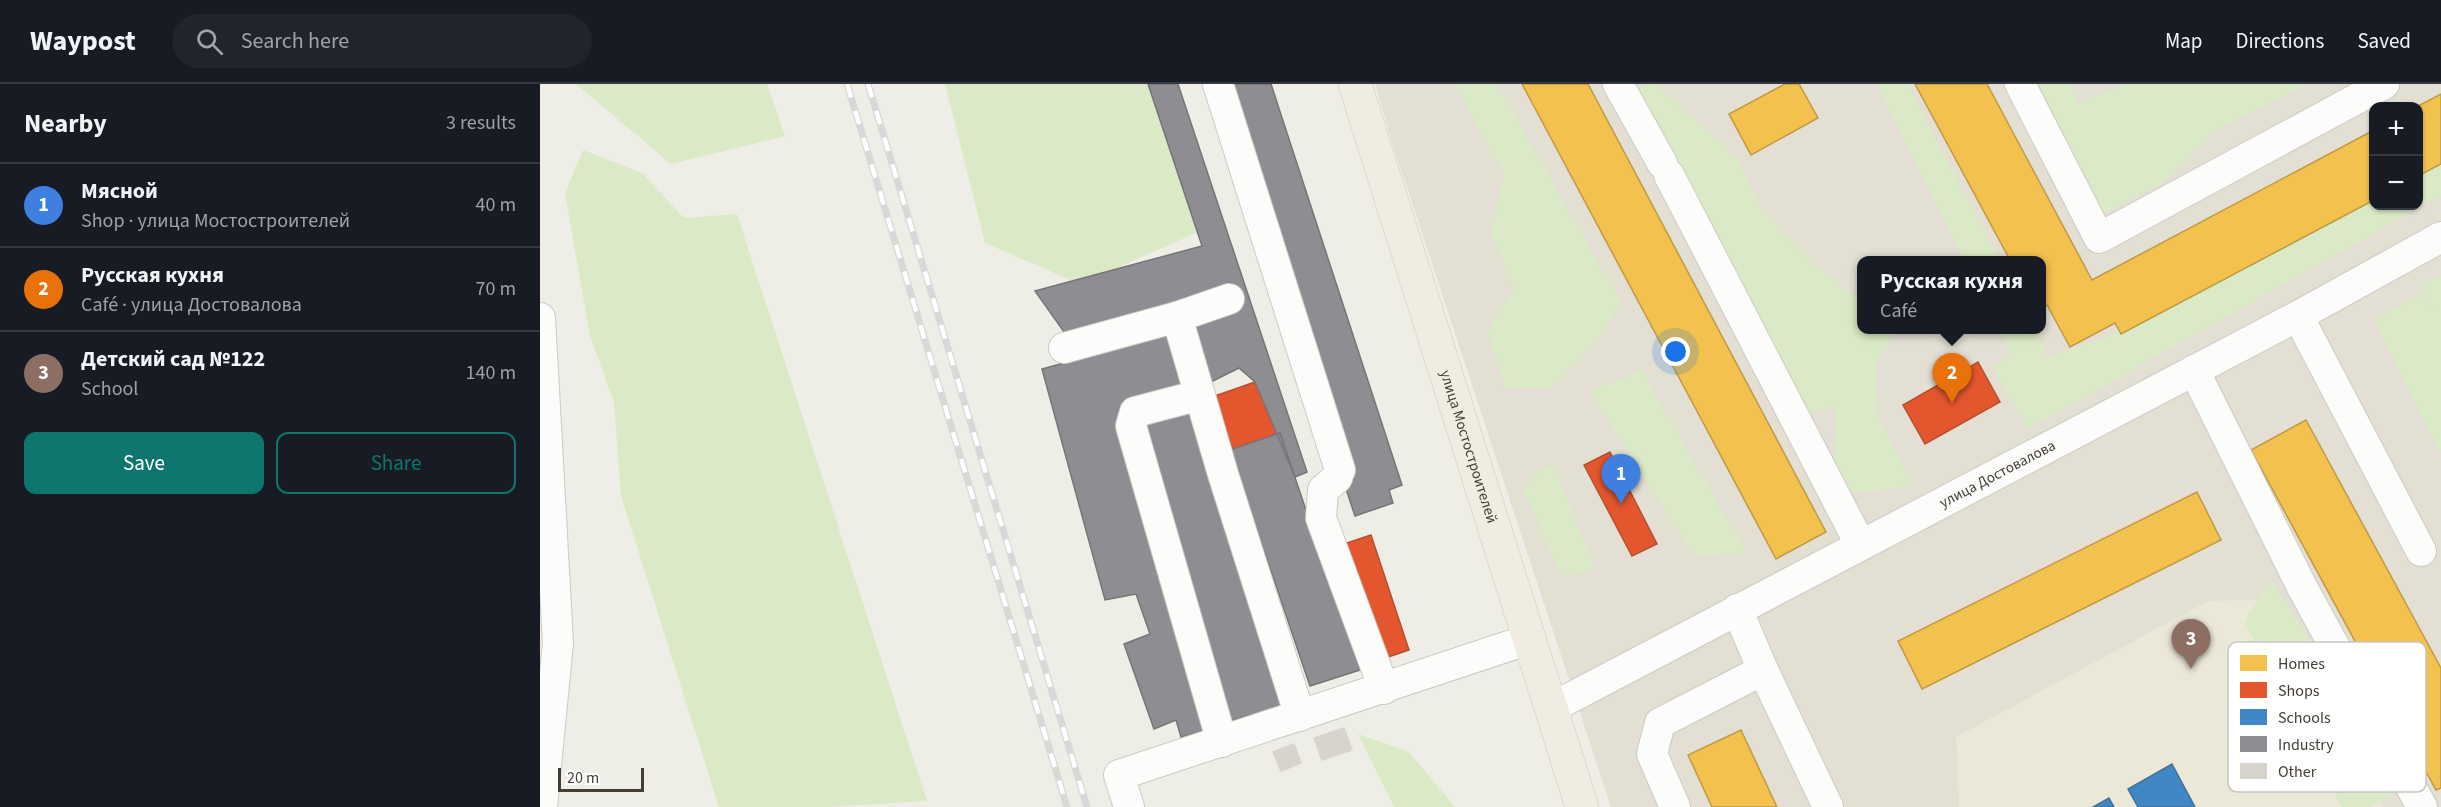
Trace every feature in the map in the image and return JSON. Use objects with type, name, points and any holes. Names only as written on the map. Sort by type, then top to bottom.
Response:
[{"type":"main road","name":"улица Мостостроителей","points":[[1355,84],[1582,807]]},
{"type":"street","points":[[1218,84],[1340,470],[1337,478],[1323,490],[1321,518],[1384,688]]},
{"type":"street","points":[[1618,84],[1666,169],[1860,544]]},
{"type":"street","points":[[2020,84],[2099,238],[2384,84]]},
{"type":"street","name":"улица Достовалова","points":[[1551,708],[2298,316],[2441,237]]},
{"type":"street","points":[[1064,348],[1178,317],[1229,299]]},
{"type":"street","points":[[2298,316],[2421,551]]},
{"type":"street","points":[[1178,317],[1223,474],[1300,716]]},
{"type":"street","points":[[540,318],[558,643],[542,807]]},
{"type":"street","points":[[2194,370],[2302,587],[2332,642]]},
{"type":"street","points":[[1200,395],[1135,412],[1131,426],[1222,742]]},
{"type":"street","points":[[1737,609],[1763,670],[1828,807]]},
{"type":"street","points":[[1129,807],[1119,775],[1530,639]]},
{"type":"street","points":[[1675,807],[1652,754],[1660,723],[1763,670]]},
{"type":"street","points":[[2414,792],[2422,807]]},
{"type":"shaded area","points":[[1375,84],[2441,84],[2441,807],[1611,807],[1392,142]]},
{"type":"shaded area","points":[[2256,600],[2282,642],[2228,642],[2228,792],[2375,792],[2384,807],[1959,807],[1956,737],[2208,601]]},
{"type":"green space","points":[[576,84],[767,84],[785,136],[671,164]]},
{"type":"green space","points":[[945,84],[1159,84],[1203,230],[1080,284],[985,243]]},
{"type":"green space","points":[[1454,84],[1497,84],[1621,303],[1600,336],[1550,388],[1505,388],[1488,331],[1515,287],[1491,235],[1504,173]]},
{"type":"green space","points":[[1648,84],[1656,84],[1737,158],[1760,208],[1817,267],[1857,298],[1857,334],[1894,334],[1876,364],[1878,419],[1915,486],[1834,495],[1836,406],[1806,413],[1631,93]]},
{"type":"green space","points":[[1877,84],[1907,84],[1997,256],[1962,256]]},
{"type":"green space","points":[[2010,84],[2071,84],[2078,104],[2125,84],[2308,84],[2216,130],[2161,184],[2081,224]]},
{"type":"green space","points":[[583,150],[642,173],[684,218],[737,214],[927,801],[827,807],[719,807],[621,496],[614,402],[590,336],[565,193]]},
{"type":"green space","points":[[2441,158],[2441,195],[2423,205],[2423,168]]},
{"type":"green space","points":[[2369,197],[2369,210],[2415,210],[2028,429],[1993,366],[2012,358],[2000,334],[2037,334],[2044,348],[2040,359],[2102,339],[2177,304]]},
{"type":"green space","points":[[2441,272],[2441,456],[2375,321],[2420,293],[2434,312],[2421,285]]},
{"type":"green space","points":[[1641,370],[1747,554],[1694,555],[1590,392]]},
{"type":"green space","points":[[1554,466],[1595,569],[1562,576],[1524,492],[1538,470]]},
{"type":"green space","points":[[2271,580],[2311,642],[2255,642],[2244,622]]},
{"type":"green space","points":[[1358,734],[1409,752],[1455,807],[1394,807]]},
{"type":"green space","points":[[2334,792],[2396,792],[2369,807],[2342,807]]},
{"type":"building: Homes","points":[[1522,84],[1588,84],[1826,532],[1776,559]]},
{"type":"building: Homes","points":[[1785,84],[1799,84],[1818,118],[1751,155],[1729,114]]},
{"type":"building: Homes","points":[[1915,84],[1987,84],[2092,280],[2369,133],[2369,203],[2121,334],[2115,323],[2070,347],[2046,306],[2046,256],[2008,256]]},
{"type":"building: Homes","points":[[2441,94],[2441,164],[2423,173],[2423,156],[2423,103]]},
{"type":"building: Homes","points":[[2306,420],[2441,668],[2441,788],[2436,790],[2426,772],[2426,642],[2355,642],[2251,450]]},
{"type":"building: Homes","points":[[2197,492],[2221,540],[1922,689],[1898,641]]},
{"type":"building: Homes","points":[[1741,730],[1777,807],[1712,807],[1688,755]]},
{"type":"building: Shops","points":[[1978,362],[2000,402],[1925,444],[1903,405]]},
{"type":"building: Shops","points":[[1255,382],[1280,433],[1230,450],[1212,397]]},
{"type":"building: Shops","points":[[1610,452],[1657,544],[1632,556],[1584,465]]},
{"type":"building: Shops","points":[[1371,535],[1409,650],[1382,659],[1344,544]]},
{"type":"building: Schools","points":[[2172,764],[2195,807],[2138,807],[2128,789]]},
{"type":"building: Schools","points":[[2109,798],[2114,807],[2093,807]]},
{"type":"building: Industry","points":[[1148,84],[1178,84],[1307,472],[1295,477],[1255,382],[1239,368],[1211,382],[1191,321],[1230,287],[1064,332],[1035,291],[1202,246]]},
{"type":"building: Industry","points":[[1224,84],[1271,84],[1402,485],[1389,490],[1393,503],[1355,516],[1344,483],[1354,479]]},
{"type":"building: Industry","points":[[1179,331],[1194,388],[1122,409],[1210,729],[1181,737],[1176,720],[1154,729],[1124,644],[1150,634],[1136,594],[1105,600],[1042,369]]},
{"type":"building: Industry","points":[[1198,405],[1285,705],[1231,721],[1144,420]]},
{"type":"building: Industry","points":[[1280,433],[1360,670],[1310,686],[1230,450]]},
{"type":"building: Other","points":[[1344,728],[1352,750],[1322,760],[1314,738]]},
{"type":"building: Other","points":[[1294,744],[1301,763],[1281,771],[1273,752]]},
{"type":"railway","points":[[847,84],[1067,807]]},
{"type":"railway","points":[[868,84],[1087,807]]},
{"type":"place","name":"Русская кухня","points":[[1952,403]]},
{"type":"place","name":"Мясной","points":[[1621,504]]},
{"type":"place","name":"Детский сад №122","points":[[2191,669]]}]
